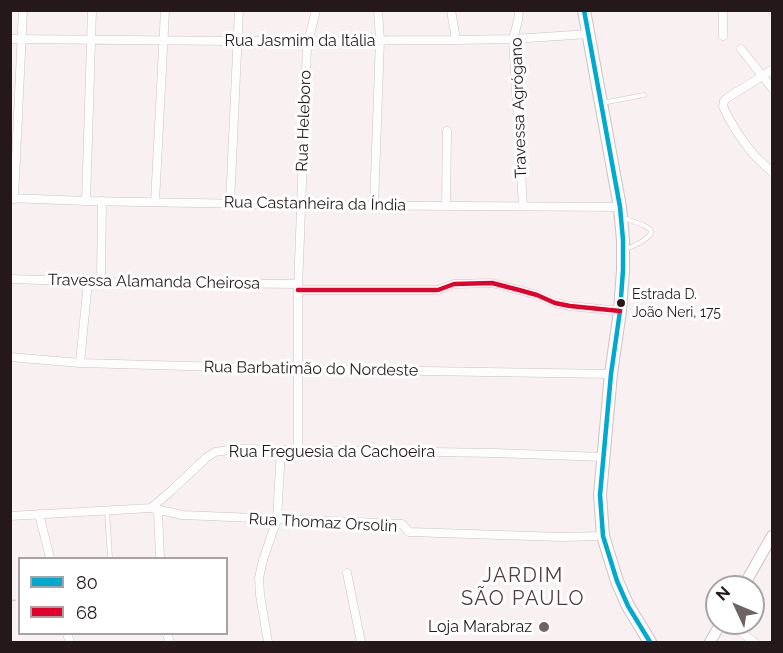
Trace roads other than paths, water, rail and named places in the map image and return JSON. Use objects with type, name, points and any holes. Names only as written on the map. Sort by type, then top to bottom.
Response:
[{"type":"main road","points":[[584,10],[620,212],[623,250],[620,311],[611,374],[600,495],[603,536],[617,581],[628,606],[650,642]]},
{"type":"main road","points":[[750,575],[772,536]]},
{"type":"street","points":[[12,199],[22,10]]},
{"type":"street","points":[[86,201],[92,10]]},
{"type":"street","points":[[155,202],[165,10]]},
{"type":"street","points":[[230,203],[239,10]]},
{"type":"street","name":"Rua Heleboro","points":[[298,450],[298,287],[307,46],[316,10]]},
{"type":"street","points":[[374,205],[380,40],[378,10]]},
{"type":"street","points":[[451,10],[456,40]]},
{"type":"street","name":"Travessa Agrógano","points":[[519,10],[513,39],[523,206]]},
{"type":"street","points":[[723,10],[723,36]]},
{"type":"street","name":"Rua Jasmim da Itália","points":[[10,39],[456,40],[589,34]]},
{"type":"street","points":[[741,49],[772,88]]},
{"type":"street","points":[[772,70],[727,98],[723,106],[738,134],[754,155],[772,172]]},
{"type":"street","points":[[446,206],[447,131]]},
{"type":"street","name":"Rua Castanheira da Índia","points":[[12,199],[302,205],[523,206],[620,212]]},
{"type":"street","points":[[101,282],[102,201]]},
{"type":"street","name":"Travessa Alamanda Cheirosa","points":[[10,279],[438,290],[454,284],[492,283],[528,292],[555,303],[620,311]]},
{"type":"street","points":[[80,363],[88,281]]},
{"type":"street","name":"Rua Barbatimão do Nordeste","points":[[10,357],[80,363],[611,374]]},
{"type":"street","name":"Rua Freguesia da Cachoeira","points":[[154,509],[206,458],[215,452],[236,448],[603,457]]},
{"type":"street","points":[[268,642],[259,578],[277,519],[281,450]]},
{"type":"street","points":[[10,516],[154,509],[160,557]]},
{"type":"street","name":"Rua Thomaz Orsolin","points":[[154,509],[182,515],[402,524],[409,532],[562,537],[603,536]]},
{"type":"street","points":[[39,514],[50,557]]},
{"type":"street","points":[[347,573],[361,642]]},
{"type":"lane","points":[[601,103],[644,95]]},
{"type":"lane","points":[[620,212],[650,229],[651,232],[643,241],[623,250]]},
{"type":"lane","points":[[106,510],[110,557]]},
{"type":"place","name":"Estrada D. João Neri, 175","points":[[621,303]]},
{"type":"place","name":"Loja Marabraz","points":[[544,627]]},
{"type":"district","name":"JARDIM SÃO PAULO","points":[[523,588]]}]
